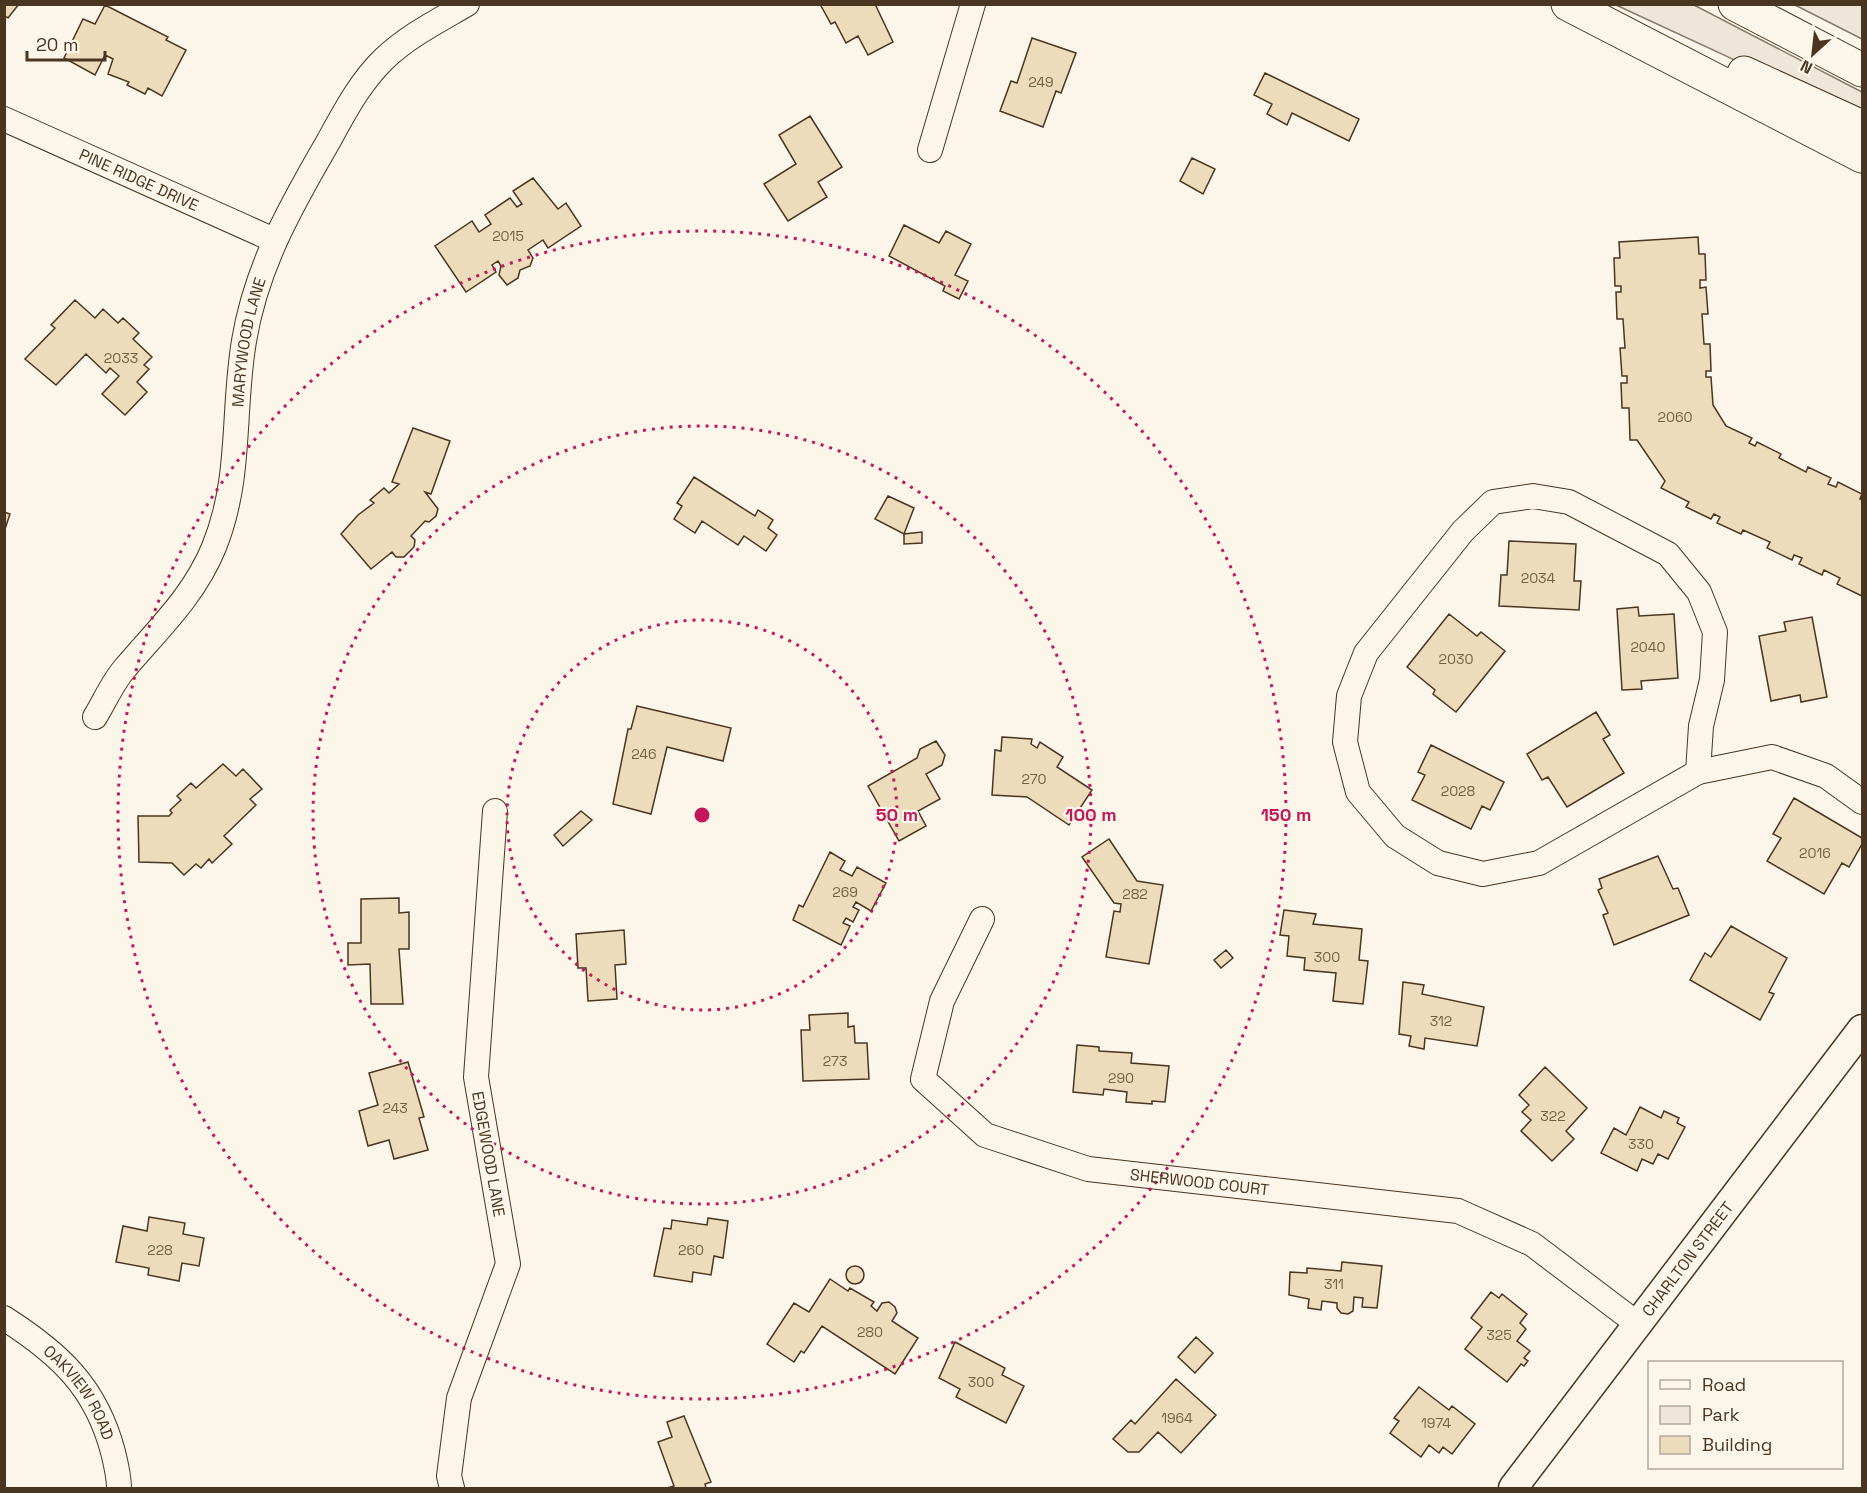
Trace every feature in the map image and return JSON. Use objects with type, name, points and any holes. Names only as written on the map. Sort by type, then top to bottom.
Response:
[{"type":"highway","points":[[1735,4],[1863,70]]},
{"type":"highway","points":[[1570,6],[1762,80],[1863,127]]},
{"type":"highway","points":[[1570,6],[1863,156]]},
{"type":"street","name":"MARYWOOD LANE","points":[[95,717],[124,668],[169,621],[190,593],[214,548],[228,505],[234,477],[243,342],[254,295],[274,240],[366,79],[402,43],[467,4]]},
{"type":"street","points":[[930,150],[973,4]]},
{"type":"street","name":"PINE RIDGE DRIVE","points":[[4,119],[274,240]]},
{"type":"street","points":[[1698,772],[1701,726],[1712,680],[1715,632],[1699,592],[1668,555],[1569,502],[1533,496],[1493,502],[1463,531],[1366,653],[1349,696],[1345,742],[1358,792],[1395,836],[1438,863],[1483,874],[1539,863],[1698,772],[1772,757],[1826,776],[1863,802]]},
{"type":"street","name":"EDGEWOOD LANE","points":[[452,1488],[449,1476],[459,1398],[508,1263],[476,1077],[495,811]]},
{"type":"street","name":"SHERWOOD COURT","points":[[982,919],[942,1001],[923,1079],[985,1134],[1088,1169],[1458,1211],[1532,1244],[1639,1324]]},
{"type":"street","name":"CHARLTON STREET","points":[[1513,1488],[1863,1029]]},
{"type":"street","name":"OAKVIEW ROAD","points":[[4,1318],[37,1338],[77,1374],[106,1423],[119,1478],[119,1488]]},
{"type":"green space","points":[[1616,5],[1694,5],[1862,92],[1862,119]]},
{"type":"green space","points":[[1795,5],[1862,5],[1862,39]]},
{"type":"building","points":[[4,4],[19,4],[8,18],[4,15]]},
{"type":"building","points":[[820,4],[875,4],[893,42],[868,55],[858,36],[846,43],[835,22],[831,24]]},
{"type":"building","points":[[105,5],[168,37],[166,40],[186,50],[162,96],[148,88],[145,94],[127,85],[129,82],[108,74],[113,59],[105,55],[95,75],[64,58],[83,19],[95,24]]},
{"type":"building","points":[[1032,38],[1076,53],[1061,93],[1056,91],[1043,127],[1000,111],[1011,81],[1017,83]]},
{"type":"building","points":[[1265,73],[1359,119],[1349,141],[1292,113],[1287,125],[1267,114],[1272,104],[1254,95]]},
{"type":"building","points":[[810,116],[842,167],[818,182],[827,197],[788,221],[764,184],[796,164],[779,135]]},
{"type":"building","points":[[1192,158],[1215,169],[1203,194],[1180,181]]},
{"type":"building","points":[[533,178],[558,209],[566,203],[581,226],[548,248],[543,240],[528,250],[533,258],[530,266],[520,270],[518,278],[507,285],[499,275],[501,266],[498,261],[492,265],[496,272],[466,292],[435,246],[472,221],[479,232],[491,224],[485,215],[510,198],[517,207],[522,204],[513,191]]},
{"type":"building","points":[[904,225],[939,243],[946,231],[971,244],[955,275],[968,281],[959,299],[943,291],[945,286],[889,256]]},
{"type":"building","points":[[1698,237],[1699,254],[1705,254],[1706,280],[1700,280],[1700,288],[1706,287],[1708,314],[1702,314],[1704,344],[1710,344],[1711,371],[1706,371],[1706,377],[1711,377],[1713,405],[1726,426],[1752,438],[1749,443],[1755,446],[1757,442],[1781,454],[1779,458],[1806,472],[1808,467],[1831,478],[1828,484],[1836,487],[1838,482],[1862,494],[1860,499],[1862,500],[1862,596],[1837,584],[1840,578],[1824,570],[1822,575],[1799,564],[1802,558],[1794,555],[1792,560],[1767,548],[1770,542],[1743,530],[1741,534],[1717,523],[1720,517],[1714,514],[1711,519],[1686,507],[1689,502],[1661,488],[1665,481],[1637,440],[1630,440],[1629,408],[1622,408],[1621,383],[1627,383],[1627,376],[1622,376],[1620,348],[1625,348],[1623,319],[1617,319],[1616,292],[1621,292],[1621,286],[1615,286],[1614,258],[1620,258],[1619,242]]},
{"type":"building","points":[[75,300],[95,318],[103,309],[118,323],[123,318],[139,333],[133,339],[152,357],[144,365],[149,369],[137,382],[147,392],[125,415],[102,394],[119,376],[110,368],[106,373],[86,354],[56,385],[25,359],[55,328],[51,325]]},
{"type":"building","points":[[413,428],[450,441],[431,494],[425,492],[438,509],[436,516],[429,522],[425,521],[411,536],[415,540],[414,547],[404,557],[396,557],[392,552],[371,569],[341,534],[358,515],[374,503],[370,500],[384,488],[389,493],[399,484],[392,482]]},
{"type":"building","points":[[694,477],[755,516],[758,510],[773,520],[768,528],[777,535],[766,551],[744,536],[738,545],[702,521],[695,533],[674,519],[682,506],[677,503]]},
{"type":"building","points":[[888,496],[914,508],[904,534],[875,519]]},
{"type":"building","points":[[4,512],[10,514],[4,532]]},
{"type":"building","points":[[922,532],[922,543],[904,544],[904,534]]},
{"type":"building","points":[[1509,541],[1576,544],[1574,581],[1581,581],[1579,610],[1499,606],[1501,575],[1507,575]]},
{"type":"building","points":[[1638,607],[1639,616],[1674,614],[1678,678],[1641,681],[1642,689],[1622,690],[1617,609]]},
{"type":"building","points":[[1449,614],[1477,636],[1481,632],[1505,651],[1456,712],[1433,694],[1435,690],[1407,667]]},
{"type":"building","points":[[1812,617],[1827,697],[1801,702],[1800,695],[1771,701],[1759,636],[1786,631],[1784,622]]},
{"type":"building","points":[[637,706],[731,728],[723,761],[667,747],[651,814],[613,804],[628,729],[631,729]]},
{"type":"building","points":[[1596,712],[1610,735],[1603,739],[1624,773],[1567,807],[1548,777],[1542,780],[1527,754]]},
{"type":"building","points":[[1002,737],[1032,739],[1031,744],[1037,748],[1040,742],[1063,757],[1057,767],[1092,790],[1069,825],[1027,797],[992,795],[995,750],[1001,751]]},
{"type":"building","points":[[936,741],[945,755],[942,765],[926,774],[940,799],[918,811],[926,826],[899,841],[868,786],[917,758],[920,749]]},
{"type":"building","points":[[1431,745],[1504,782],[1490,810],[1482,806],[1471,829],[1412,800],[1425,775],[1418,772]]},
{"type":"building","points":[[223,764],[236,776],[243,769],[262,789],[250,799],[256,805],[224,836],[232,844],[212,863],[209,859],[201,868],[196,864],[184,875],[172,863],[139,862],[138,816],[169,816],[172,813],[170,810],[181,800],[177,796],[191,783],[196,788]]},
{"type":"building","points":[[1794,798],[1862,838],[1862,844],[1849,867],[1842,863],[1824,894],[1767,861],[1781,838],[1773,834]]},
{"type":"building","points":[[581,811],[592,820],[563,846],[554,835]]},
{"type":"building","points":[[1109,839],[1137,881],[1163,885],[1149,964],[1106,957],[1114,911],[1120,912],[1121,904],[1114,903],[1082,857]]},
{"type":"building","points":[[830,852],[845,861],[840,870],[852,876],[857,867],[886,883],[871,911],[856,902],[853,907],[859,910],[853,922],[846,918],[843,923],[850,926],[841,945],[793,920],[799,905],[803,907]]},
{"type":"building","points":[[1658,856],[1673,889],[1678,888],[1689,915],[1614,945],[1603,915],[1608,913],[1598,890],[1602,888],[1599,879]]},
{"type":"building","points":[[399,898],[399,913],[409,912],[409,949],[399,949],[403,1004],[371,1004],[370,964],[348,965],[348,943],[361,943],[361,899]]},
{"type":"building","points":[[1284,910],[1316,914],[1313,924],[1362,929],[1359,960],[1368,961],[1363,1004],[1333,1001],[1336,973],[1304,970],[1305,958],[1287,956],[1289,936],[1280,935]]},
{"type":"building","points":[[1731,926],[1787,958],[1769,992],[1774,994],[1760,1020],[1690,980],[1705,953],[1711,957]]},
{"type":"building","points":[[624,930],[626,964],[615,965],[617,999],[588,1001],[586,968],[578,968],[576,934]]},
{"type":"building","points":[[1226,950],[1233,958],[1221,968],[1214,960]]},
{"type":"building","points":[[1403,982],[1424,985],[1422,994],[1484,1007],[1477,1046],[1425,1038],[1424,1049],[1409,1046],[1411,1036],[1399,1034]]},
{"type":"building","points":[[848,1013],[848,1027],[854,1026],[855,1043],[867,1043],[869,1079],[803,1081],[801,1030],[810,1030],[809,1015]]},
{"type":"building","points":[[1077,1045],[1099,1047],[1099,1051],[1132,1053],[1131,1063],[1169,1066],[1165,1102],[1152,1101],[1152,1104],[1126,1102],[1127,1092],[1104,1089],[1103,1095],[1073,1092]]},
{"type":"building","points":[[408,1062],[424,1117],[419,1118],[428,1150],[394,1159],[389,1140],[368,1146],[359,1111],[378,1105],[369,1073]]},
{"type":"building","points":[[1545,1067],[1587,1108],[1566,1131],[1574,1139],[1552,1161],[1521,1131],[1531,1120],[1522,1112],[1529,1105],[1519,1095]]},
{"type":"building","points":[[1640,1107],[1661,1118],[1664,1111],[1679,1118],[1677,1123],[1685,1127],[1668,1159],[1658,1154],[1653,1164],[1642,1159],[1637,1171],[1601,1153],[1614,1128],[1626,1135]]},
{"type":"building","points":[[149,1217],[185,1223],[183,1234],[204,1238],[199,1266],[182,1263],[179,1281],[148,1275],[149,1268],[116,1262],[123,1226],[147,1231]]},
{"type":"building","points":[[708,1218],[728,1221],[723,1258],[714,1256],[711,1275],[693,1272],[692,1282],[654,1276],[664,1228],[671,1229],[672,1220],[707,1225]]},
{"type":"building","points":[[1342,1262],[1382,1266],[1377,1308],[1362,1307],[1363,1298],[1354,1297],[1353,1311],[1348,1314],[1341,1313],[1337,1308],[1337,1303],[1322,1301],[1321,1310],[1308,1308],[1309,1299],[1289,1295],[1290,1272],[1307,1273],[1307,1268],[1341,1271]]},
{"type":"building","points":[[855,1266],[861,1269],[864,1275],[861,1281],[855,1284],[849,1281],[846,1275],[849,1269]]},
{"type":"building","points":[[830,1279],[848,1291],[850,1288],[874,1302],[871,1306],[877,1311],[882,1303],[889,1302],[895,1307],[897,1313],[892,1321],[918,1338],[895,1374],[822,1326],[804,1353],[801,1351],[794,1362],[767,1344],[794,1303],[809,1312]]},
{"type":"building","points":[[1491,1292],[1499,1298],[1502,1294],[1527,1314],[1520,1323],[1526,1329],[1517,1341],[1530,1351],[1524,1358],[1528,1361],[1524,1366],[1521,1364],[1507,1382],[1465,1349],[1482,1327],[1471,1318]]},
{"type":"building","points":[[1196,1337],[1213,1353],[1195,1373],[1178,1357]]},
{"type":"building","points":[[955,1342],[1005,1368],[1002,1375],[1024,1386],[1006,1423],[956,1397],[960,1389],[939,1378]]},
{"type":"building","points":[[1176,1379],[1216,1415],[1181,1453],[1158,1432],[1139,1452],[1128,1452],[1113,1439],[1131,1420],[1135,1424]]},
{"type":"building","points":[[1419,1387],[1449,1410],[1452,1406],[1475,1424],[1452,1454],[1443,1447],[1439,1453],[1429,1445],[1421,1457],[1390,1433],[1399,1421],[1394,1418]]},
{"type":"building","points":[[684,1416],[711,1482],[705,1484],[706,1488],[667,1488],[674,1486],[658,1442],[672,1437],[667,1422]]}]
